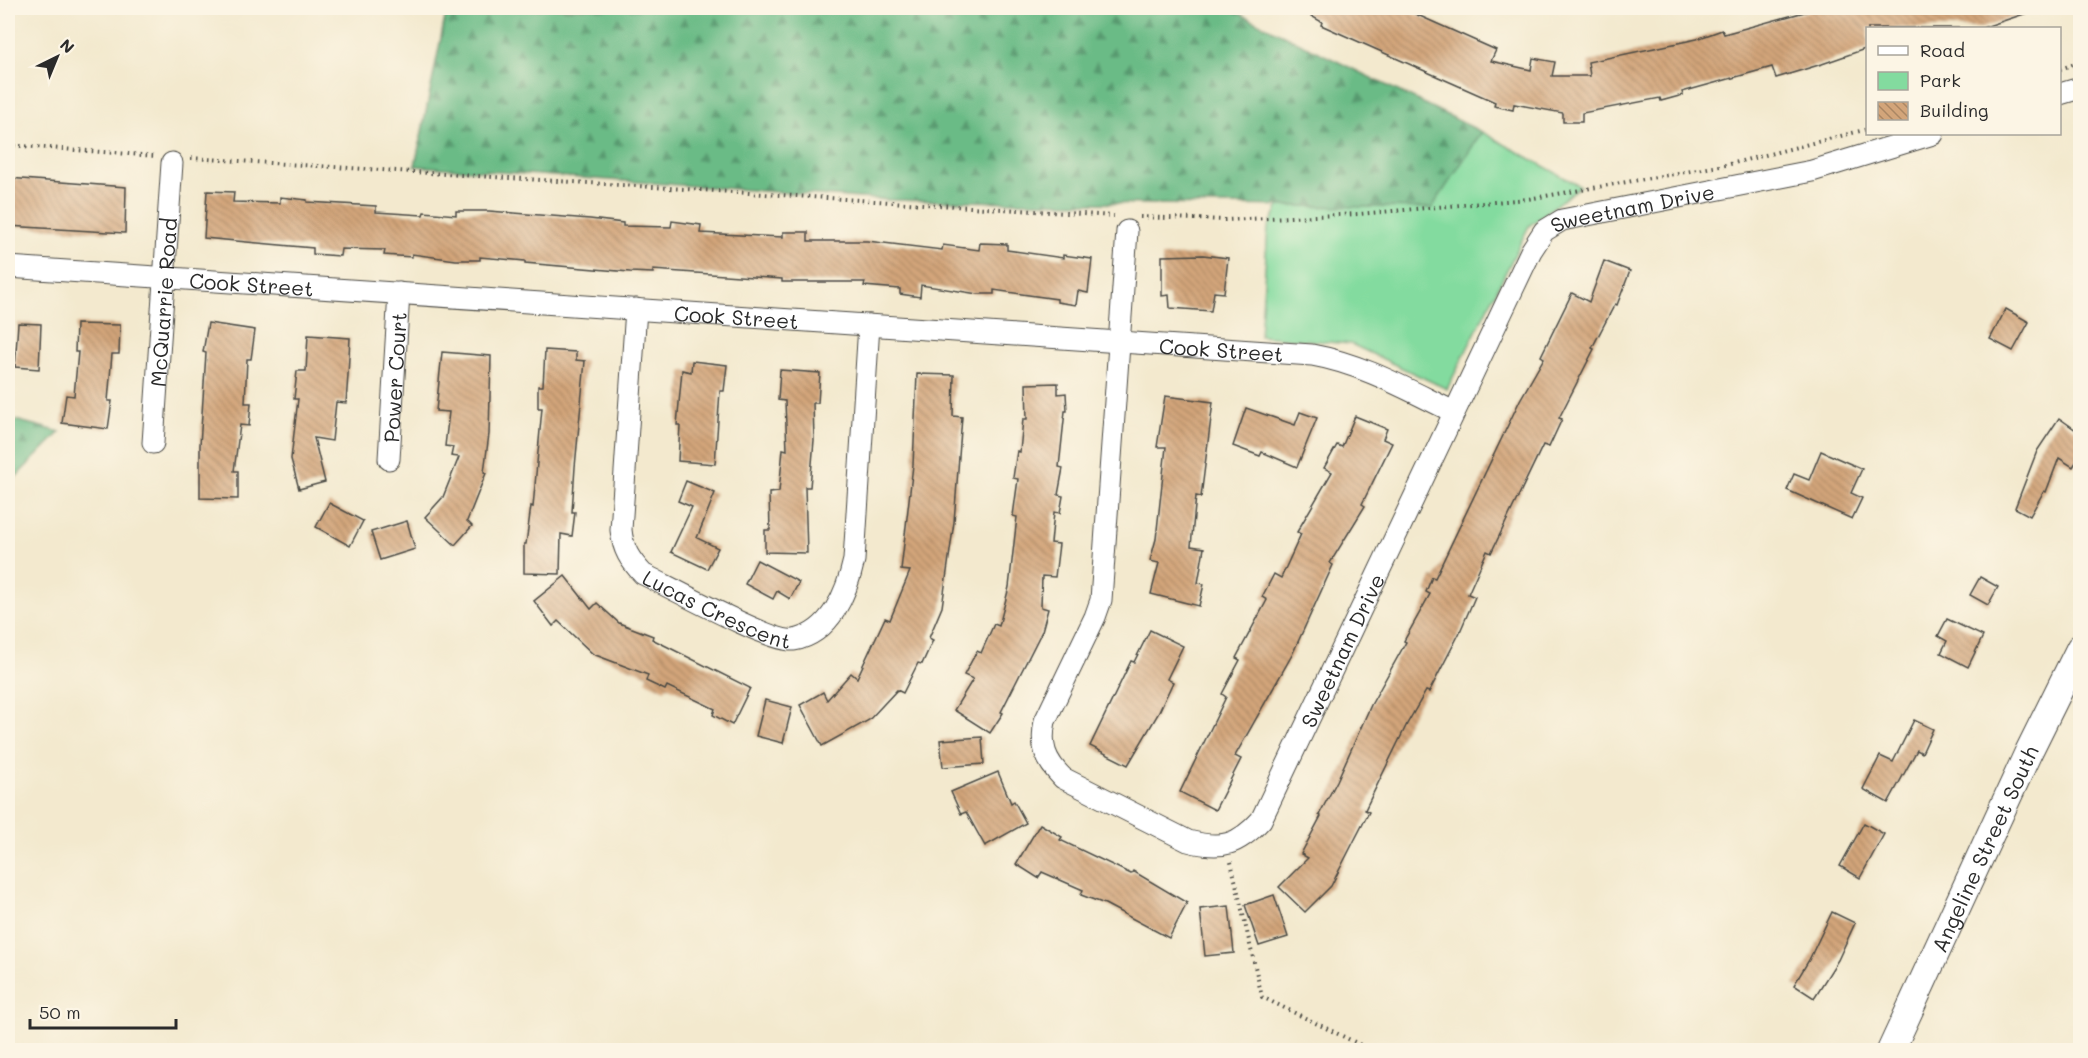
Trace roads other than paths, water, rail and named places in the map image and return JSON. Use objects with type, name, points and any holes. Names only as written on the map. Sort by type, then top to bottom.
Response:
[{"type":"main road","name":"Angeline Street South","points":[[1891,1050],[2028,753],[2080,648]]},
{"type":"street","points":[[2061,94],[2080,88]]},
{"type":"street","name":"Sweetnam Drive","points":[[1119,342],[1101,600],[1045,721],[1042,736],[1044,752],[1051,766],[1063,778],[1188,841],[1208,846],[1226,845],[1246,836],[1261,820],[1531,251],[1544,231],[1562,220],[1812,171],[1930,135]]},
{"type":"street","name":"McQuarrie Road","points":[[153,443],[173,159]]},
{"type":"street","points":[[1119,342],[1130,221]]},
{"type":"street","name":"Cook Street","points":[[8,267],[1312,355],[1339,360],[1454,412]]},
{"type":"street","name":"Power Court","points":[[388,459],[399,293]]},
{"type":"street","name":"Lucas Crescent","points":[[636,309],[621,530],[623,546],[630,560],[643,574],[768,634],[792,641],[813,633],[831,616],[850,578],[854,560],[869,325]]}]
